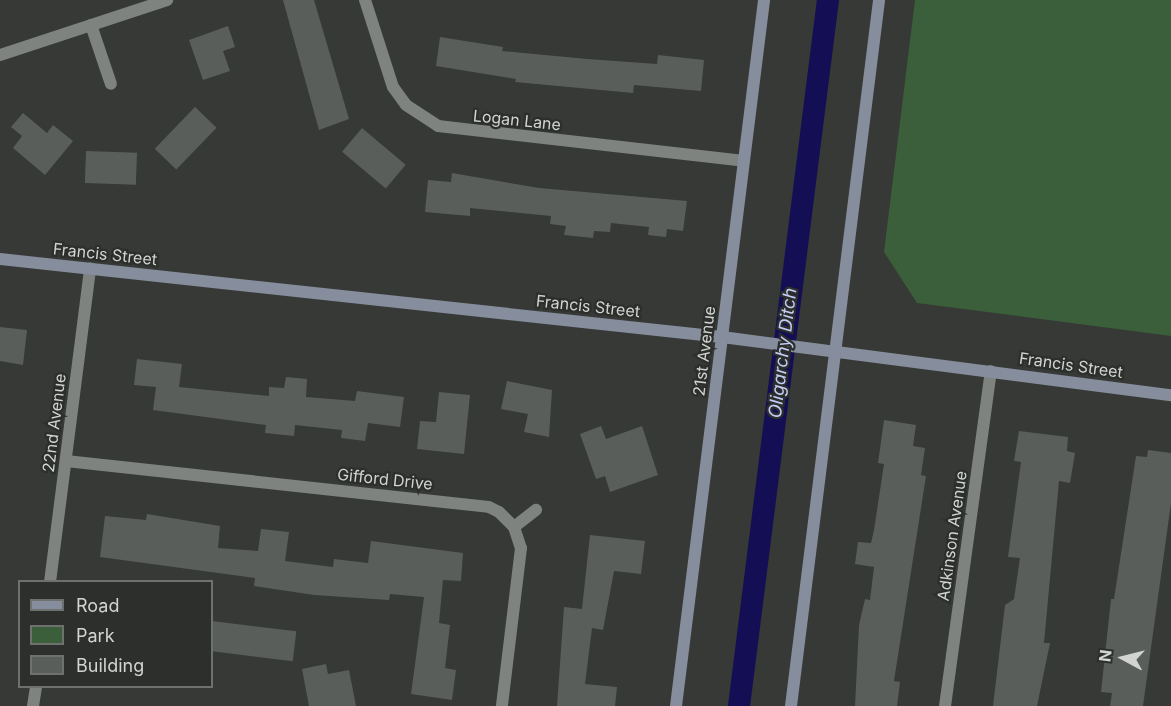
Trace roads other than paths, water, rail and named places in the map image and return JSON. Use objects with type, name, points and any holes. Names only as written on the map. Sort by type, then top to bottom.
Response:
[{"type":"street","points":[[0,55],[167,0]]},
{"type":"street","name":"Logan Lane","points":[[365,0],[393,87],[406,105],[438,126],[744,161]]},
{"type":"street","name":"21st Avenue","points":[[676,706],[764,0]]},
{"type":"street","points":[[791,706],[879,0]]},
{"type":"street","points":[[91,25],[111,84]]},
{"type":"street","name":"Francis Street","points":[[0,259],[836,350],[1171,395]]},
{"type":"street","name":"22nd Avenue","points":[[50,580],[90,269]]},
{"type":"street","name":"Adkinson Avenue","points":[[945,706],[991,371]]},
{"type":"street","name":"Gifford Drive","points":[[66,461],[489,507],[514,527]]},
{"type":"street","points":[[502,706],[520,548],[514,527],[536,510]]},
{"type":"street","points":[[33,706],[36,688]]},
{"type":"waterway","name":"Oligarchy Ditch","points":[[739,706],[828,0]]}]
